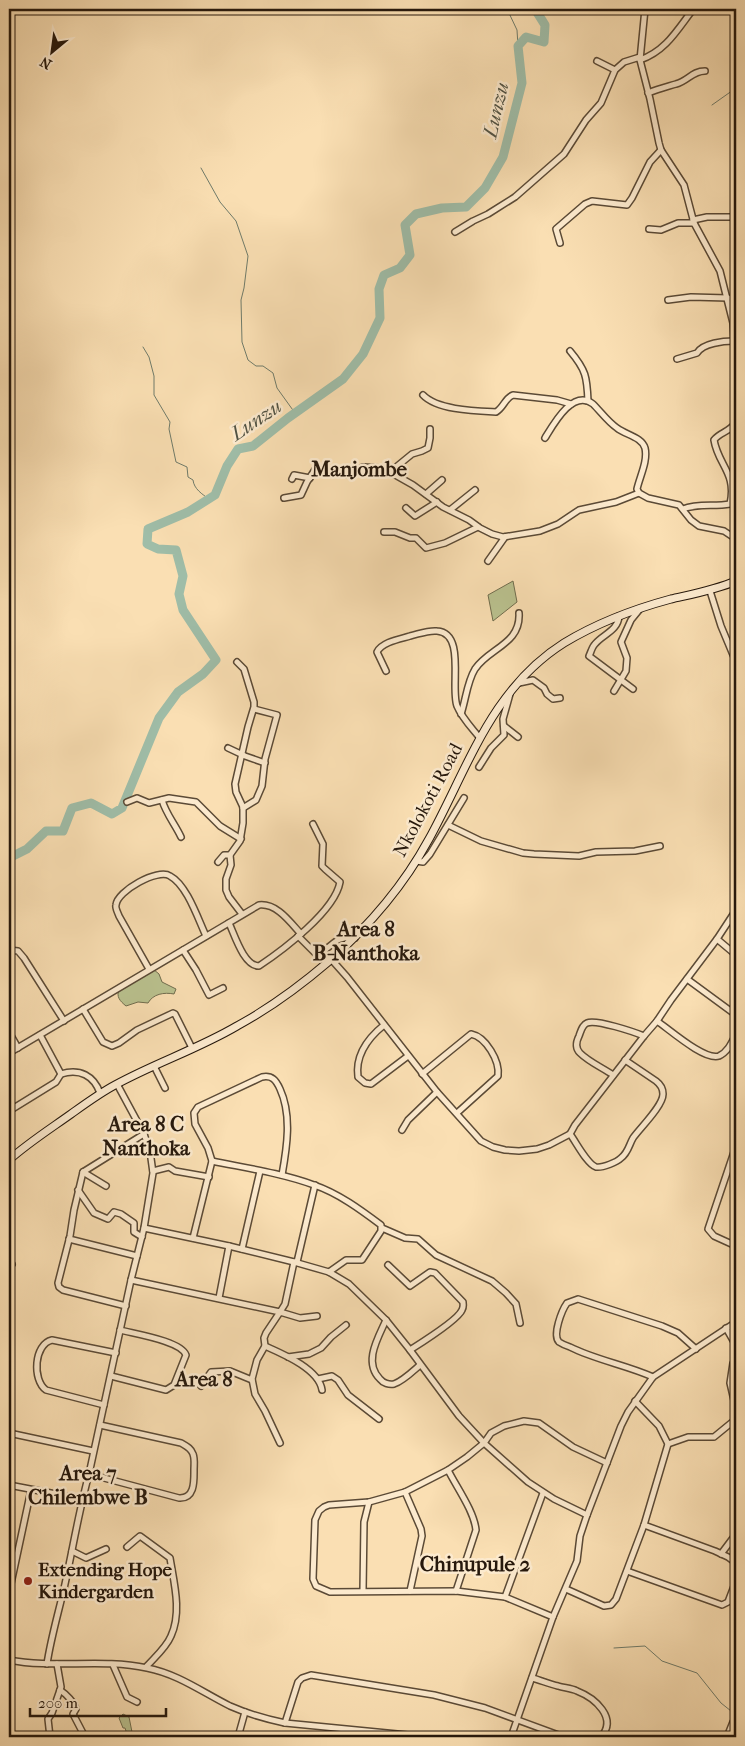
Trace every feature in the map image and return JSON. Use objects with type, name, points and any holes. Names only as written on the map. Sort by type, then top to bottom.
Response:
[{"type":"main road","name":"Nkolokoti Road","points":[[9,1160],[43,1133],[100,1093],[236,1027],[288,995],[331,960],[373,916],[416,861],[439,820],[479,737],[500,705],[530,671],[563,644],[619,616],[641,608],[710,591],[736,581]]},
{"type":"street","points":[[645,9],[640,58],[661,150],[684,185],[693,221],[720,271],[728,298],[735,343],[735,423],[730,429],[720,434],[714,440],[730,477],[733,493],[730,504],[693,505],[683,509]]},
{"type":"street","points":[[455,232],[515,197],[564,154],[586,120],[600,103],[615,70],[624,62],[654,54],[670,42],[691,12]]},
{"type":"street","points":[[597,61],[615,70]]},
{"type":"street","points":[[648,93],[683,82],[694,72],[705,71]]},
{"type":"street","points":[[560,243],[556,229],[585,204],[592,201],[627,205],[650,162],[661,150]]},
{"type":"street","points":[[649,229],[661,230],[678,223],[707,217],[736,217]]},
{"type":"street","points":[[668,300],[691,297],[728,298]]},
{"type":"street","points":[[676,359],[697,353],[700,348],[709,344],[735,343]]},
{"type":"street","points":[[570,351],[584,370],[588,401],[616,428],[640,440],[645,447],[644,466],[637,489],[638,493]]},
{"type":"street","points":[[423,395],[427,400],[439,406],[496,412],[502,407],[509,396],[513,395],[558,400],[571,404]]},
{"type":"street","points":[[545,438],[565,409],[571,404],[588,401]]},
{"type":"street","points":[[390,472],[412,454],[428,448],[430,429]]},
{"type":"street","points":[[284,498],[301,495],[316,468],[344,475],[353,473],[363,467],[379,468],[390,472],[478,527],[492,534],[505,537],[540,531],[558,524],[579,510],[616,502],[638,493],[648,498],[679,505],[691,520],[700,526],[724,531],[736,539]]},
{"type":"street","points":[[292,479],[294,475],[310,478]]},
{"type":"street","points":[[426,494],[442,480]]},
{"type":"street","points":[[450,510],[475,490]]},
{"type":"street","points":[[406,508],[415,516],[437,502]]},
{"type":"street","points":[[384,532],[395,532],[410,538],[416,538],[426,548],[445,543],[478,527]]},
{"type":"street","points":[[488,562],[505,537]]},
{"type":"street","points":[[710,591],[721,626],[736,662]]},
{"type":"street","points":[[614,691],[626,671],[627,658],[621,642],[631,620],[641,608]]},
{"type":"street","points":[[461,714],[470,677],[480,662],[501,647],[516,632],[519,624],[519,613]]},
{"type":"street","points":[[619,616],[619,622],[594,645],[589,656],[633,689]]},
{"type":"street","points":[[386,671],[378,656],[378,649],[397,640],[431,631],[440,632],[449,638],[455,650],[455,696],[461,714],[479,737]]},
{"type":"street","points":[[237,662],[244,669],[254,702],[254,709],[241,754],[235,789],[243,808],[241,839],[230,855],[226,883],[227,894],[242,914]]},
{"type":"street","points":[[518,683],[533,680],[544,688],[553,699],[560,698]]},
{"type":"street","points":[[479,767],[491,748],[504,735],[503,719],[511,691]]},
{"type":"street","points":[[243,808],[256,800],[262,786],[264,763],[277,715],[254,709]]},
{"type":"street","points":[[504,726],[518,737]]},
{"type":"street","points":[[228,748],[264,763]]},
{"type":"street","points":[[127,802],[138,798],[149,803],[169,798],[196,802],[220,826],[241,839]]},
{"type":"street","points":[[416,861],[423,862],[464,798]]},
{"type":"street","points":[[162,800],[165,810],[176,825],[181,837]]},
{"type":"street","points":[[229,923],[247,961],[254,966],[259,966],[299,935],[334,899],[340,882],[322,866],[323,844],[313,824]]},
{"type":"street","points":[[448,825],[481,841],[523,853],[579,856],[596,852],[635,851],[660,846]]},
{"type":"street","points":[[218,862],[224,856],[230,855]]},
{"type":"street","points":[[149,970],[116,908],[118,899],[139,882],[156,875],[166,874],[171,876],[187,895],[206,936]]},
{"type":"street","points":[[9,1053],[259,905],[270,906],[282,913],[315,953],[324,951],[340,938],[354,938]]},
{"type":"street","points":[[331,960],[347,977],[422,1074],[481,1141],[505,1150],[537,1149],[549,1146],[570,1134],[574,1125],[657,1021],[736,910]]},
{"type":"street","points":[[717,939],[736,955]]},
{"type":"street","points":[[9,950],[15,950],[24,958],[64,1021]]},
{"type":"street","points":[[182,950],[196,970],[209,995],[223,988]]},
{"type":"street","points":[[687,979],[736,1015]]},
{"type":"street","points":[[83,1009],[103,1042],[112,1046],[137,1030],[173,1013],[192,1048]]},
{"type":"street","points":[[657,1021],[699,1051],[710,1056],[720,1055],[725,1052],[736,1034]]},
{"type":"street","points":[[613,1075],[584,1056],[577,1048],[576,1042],[585,1024],[588,1022],[601,1023],[644,1036]]},
{"type":"street","points":[[384,1025],[365,1044],[356,1069],[361,1081],[371,1084],[408,1056]]},
{"type":"street","points":[[9,1032],[18,1048]]},
{"type":"street","points":[[422,1074],[471,1034],[481,1039],[498,1064],[498,1076],[457,1112]]},
{"type":"street","points":[[40,1035],[61,1074]]},
{"type":"street","points":[[570,1134],[588,1160],[596,1167],[620,1160],[625,1154],[633,1139],[660,1103],[664,1094],[656,1081],[625,1060]]},
{"type":"street","points":[[154,1066],[165,1088]]},
{"type":"street","points":[[61,1074],[73,1071],[88,1075],[96,1083],[100,1093]]},
{"type":"street","points":[[9,1111],[58,1081],[61,1074]]},
{"type":"street","points":[[193,1238],[212,1161],[208,1148],[195,1124],[194,1116],[196,1109],[213,1098],[267,1076],[275,1080],[286,1101],[287,1131],[282,1175]]},
{"type":"street","points":[[47,1664],[82,1499],[138,1256],[153,1171],[150,1151],[144,1134],[117,1084]]},
{"type":"street","points":[[402,1130],[408,1120],[437,1092]]},
{"type":"street","points":[[126,1306],[70,1292],[59,1287],[58,1283],[83,1172],[144,1134]]},
{"type":"street","points":[[736,1146],[708,1229],[714,1236],[736,1246]]},
{"type":"street","points":[[212,1161],[282,1175],[328,1190],[365,1213],[381,1225],[382,1228],[405,1238],[418,1239],[436,1255],[492,1281],[516,1304],[520,1324]]},
{"type":"street","points":[[153,1171],[169,1167],[175,1171],[209,1177]]},
{"type":"street","points":[[242,1249],[260,1171]]},
{"type":"street","points":[[83,1172],[106,1186]]},
{"type":"street","points":[[280,1443],[255,1394],[252,1380],[257,1360],[265,1346],[264,1338],[285,1304],[315,1185]]},
{"type":"street","points":[[78,1190],[94,1213],[108,1219],[114,1212],[121,1214],[134,1223],[134,1232],[142,1237]]},
{"type":"street","points":[[144,1228],[295,1262],[329,1272],[349,1284],[386,1320],[459,1416],[484,1442],[543,1493],[587,1515]]},
{"type":"street","points":[[329,1272],[346,1260],[362,1260],[382,1232],[382,1228]]},
{"type":"street","points":[[69,1239],[138,1256]]},
{"type":"street","points":[[219,1298],[228,1246]]},
{"type":"street","points":[[388,1265],[410,1286],[430,1272],[435,1273],[463,1302],[464,1306],[460,1313],[435,1334],[410,1350]]},
{"type":"street","points":[[131,1280],[219,1298],[300,1318],[317,1316]]},
{"type":"street","points":[[653,1376],[578,1351],[559,1342],[556,1338],[556,1331],[567,1303],[578,1299],[662,1326],[678,1333],[696,1349]]},
{"type":"street","points":[[386,1320],[373,1347],[374,1372],[386,1383],[396,1383],[420,1365]]},
{"type":"street","points":[[511,1737],[553,1617],[577,1561],[579,1542],[587,1515],[620,1426],[653,1376],[736,1322]]},
{"type":"street","points":[[288,1357],[309,1354],[321,1348],[346,1325]]},
{"type":"street","points":[[726,1328],[734,1342],[736,1341]]},
{"type":"street","points":[[111,1376],[166,1390],[174,1385],[186,1355],[184,1351],[174,1344],[120,1330]]},
{"type":"street","points":[[104,1404],[46,1390],[40,1384],[37,1377],[37,1361],[45,1344],[52,1340],[116,1353]]},
{"type":"street","points":[[265,1346],[305,1368],[318,1379],[322,1390]]},
{"type":"street","points":[[736,1362],[733,1363],[730,1383],[736,1409]]},
{"type":"street","points":[[201,1386],[211,1372],[230,1371],[252,1380]]},
{"type":"street","points":[[318,1379],[332,1376],[338,1380],[348,1395],[378,1419]]},
{"type":"street","points":[[566,1589],[607,1606],[611,1605],[616,1599],[644,1525],[668,1444],[659,1426],[635,1401]]},
{"type":"street","points":[[668,1444],[688,1437],[714,1436],[736,1419]]},
{"type":"street","points":[[553,1617],[505,1597],[456,1591],[330,1592],[316,1586],[313,1579],[315,1520],[319,1511],[328,1505],[369,1502],[405,1492],[448,1470],[467,1457],[492,1433],[504,1426],[524,1421],[539,1423],[573,1448],[607,1463]]},
{"type":"street","points":[[89,1474],[179,1498],[188,1496],[194,1486],[194,1456],[189,1448],[181,1443],[100,1425]]},
{"type":"street","points":[[9,1433],[93,1451]]},
{"type":"street","points":[[448,1470],[476,1522],[476,1530],[456,1591]]},
{"type":"street","points":[[9,1485],[82,1499]]},
{"type":"street","points":[[9,1593],[32,1490]]},
{"type":"street","points":[[405,1492],[421,1529],[422,1536],[410,1591]]},
{"type":"street","points":[[505,1597],[543,1493]]},
{"type":"street","points":[[363,1591],[363,1537],[365,1515],[369,1502]]},
{"type":"street","points":[[644,1525],[721,1554],[736,1563]]},
{"type":"street","points":[[721,1554],[736,1534]]},
{"type":"street","points":[[127,1547],[140,1536],[170,1558],[176,1598],[176,1623],[170,1638],[146,1667]]},
{"type":"street","points":[[72,1551],[86,1558],[106,1548]]},
{"type":"street","points":[[627,1571],[722,1605],[728,1602],[736,1581]]},
{"type":"street","points":[[9,1660],[47,1664],[146,1667],[177,1676],[230,1706],[264,1719],[285,1724],[428,1737]]},
{"type":"street","points":[[50,1737],[48,1719],[60,1690],[57,1664]]},
{"type":"street","points":[[113,1665],[127,1698],[137,1702]]},
{"type":"street","points":[[285,1724],[298,1682],[302,1678],[311,1675],[434,1694],[485,1708],[564,1737]]},
{"type":"street","points":[[532,1678],[573,1689],[594,1702],[608,1720],[608,1725],[601,1737]]},
{"type":"street","points":[[60,1690],[74,1705],[76,1709],[73,1714],[85,1737]]},
{"type":"street","points":[[238,1737],[245,1712]]},
{"type":"street","points":[[730,1737],[729,1732],[733,1722]]},
{"type":"green space","points":[[513,581],[517,602],[493,621],[488,595]]},
{"type":"green space","points":[[153,969],[159,974],[162,982],[176,989],[174,994],[159,994],[148,1003],[138,1002],[126,1006],[119,999],[119,989]]},
{"type":"green space","points":[[123,1714],[129,1717],[133,1737],[128,1737],[125,1728],[123,1728],[119,1718]]},
{"type":"waterway","points":[[491,9],[508,11],[517,30],[518,46]]},
{"type":"waterway","name":"Lunzu","points":[[9,858],[27,849],[46,831],[63,831],[72,808],[91,803],[112,814],[122,808],[159,718],[178,692],[203,674],[216,660],[183,610],[179,594],[183,576],[176,550],[158,549],[147,544],[148,529],[188,512],[215,495],[227,466],[238,449],[253,446],[288,418],[343,379],[363,354],[380,318],[379,289],[384,275],[400,268],[410,255],[405,225],[416,214],[442,208],[466,207],[485,188],[503,157],[522,83],[518,46],[526,37],[544,42],[545,25],[535,9]]},
{"type":"waterway","points":[[712,105],[736,88]]},
{"type":"waterway","points":[[201,168],[220,202],[236,221],[248,256],[241,300],[242,342],[248,360],[256,366],[263,366],[273,373],[277,388],[295,413]]},
{"type":"waterway","points":[[143,347],[149,357],[154,376],[154,395],[170,422],[169,429],[176,462],[187,467],[188,477],[193,480],[199,491],[209,499]]},
{"type":"waterway","points":[[614,1648],[645,1646],[662,1661],[697,1673],[721,1703],[736,1715]]},
{"type":"place","name":"Extending Hope Kindergarden","points":[[28,1581]]},
{"type":"district","name":"Manjombe","points":[[359,469]]},
{"type":"district","name":"Area 8 B-Nanthoka","points":[[366,941]]},
{"type":"district","name":"Area 8 C Nanthoka","points":[[146,1136]]},
{"type":"district","name":"Area 8","points":[[204,1379]]},
{"type":"district","name":"Area 7 Chilembwe B","points":[[88,1485]]},
{"type":"district","name":"Chinupule 2","points":[[475,1564]]}]
